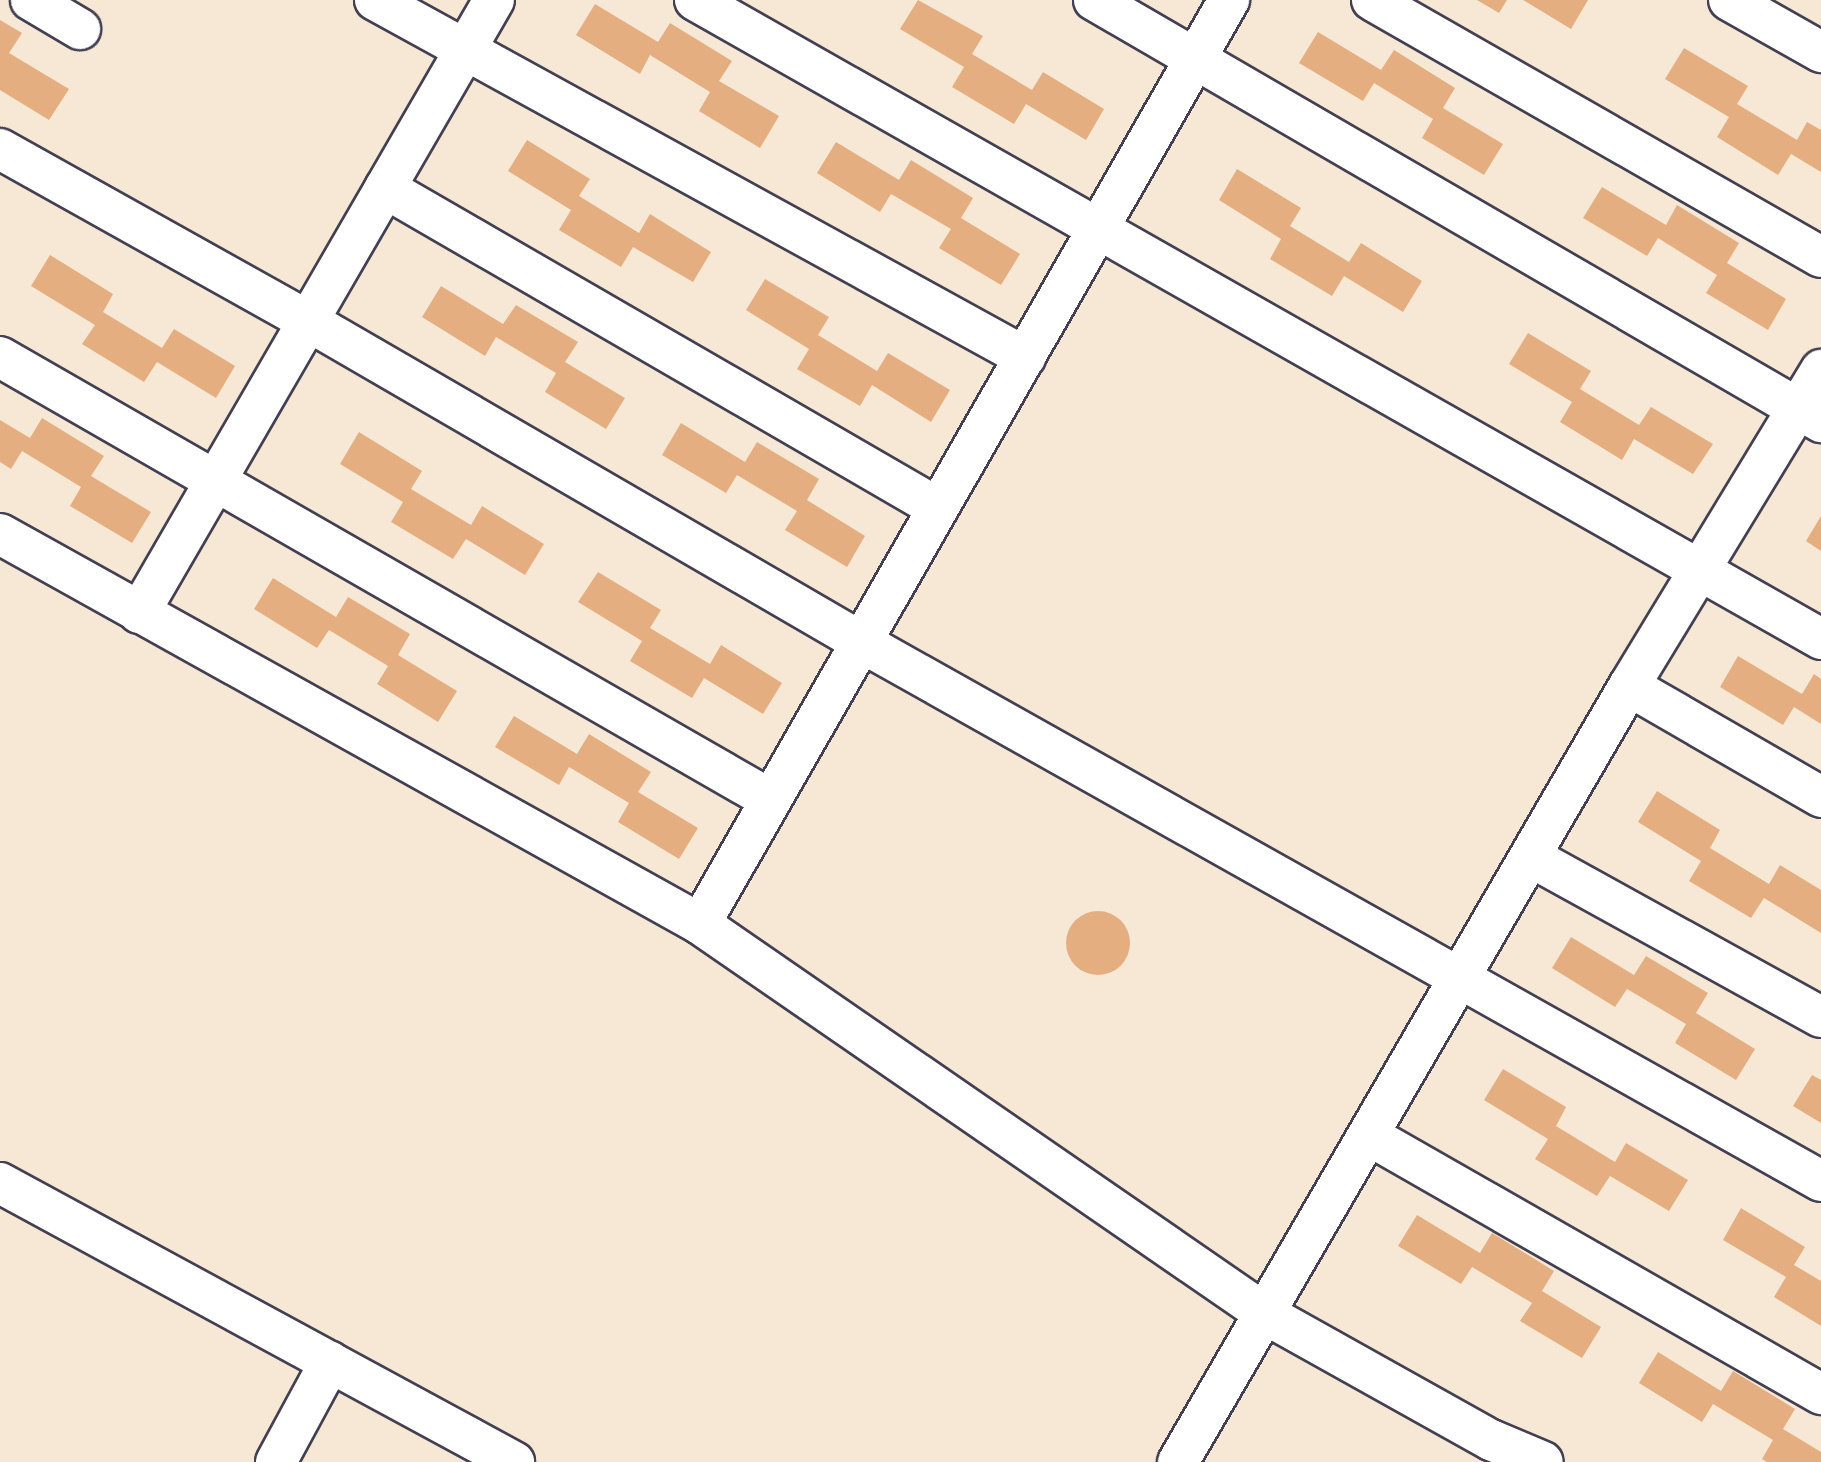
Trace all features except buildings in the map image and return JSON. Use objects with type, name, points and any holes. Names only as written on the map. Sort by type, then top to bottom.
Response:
[{"type":"street","points":[[31,0],[80,29]]},
{"type":"street","points":[[375,0],[1025,357]]},
{"type":"street","points":[[139,613],[494,0]]},
{"type":"street","points":[[695,0],[1821,639]]},
{"type":"street","points":[[1094,0],[1810,415]]},
{"type":"street","points":[[700,924],[1229,0]]},
{"type":"street","points":[[1372,0],[1821,257]]},
{"type":"street","points":[[1729,0],[1821,52]]},
{"type":"street","points":[[0,149],[308,321],[861,642],[1821,1181]]},
{"type":"street","points":[[385,188],[938,508]]},
{"type":"street","points":[[0,357],[771,800]]},
{"type":"street","points":[[1178,1462],[1267,1315],[1629,686],[1700,570],[1810,415],[1821,370]]},
{"type":"street","points":[[0,534],[700,924],[1267,1315],[1491,1440],[1543,1462]]},
{"type":"street","points":[[1629,686],[1821,797]]},
{"type":"street","points":[[1531,857],[1821,1017]]},
{"type":"street","points":[[1370,1136],[1821,1394]]},
{"type":"street","points":[[0,1183],[514,1462]]},
{"type":"street","points":[[276,1462],[330,1362]]}]
